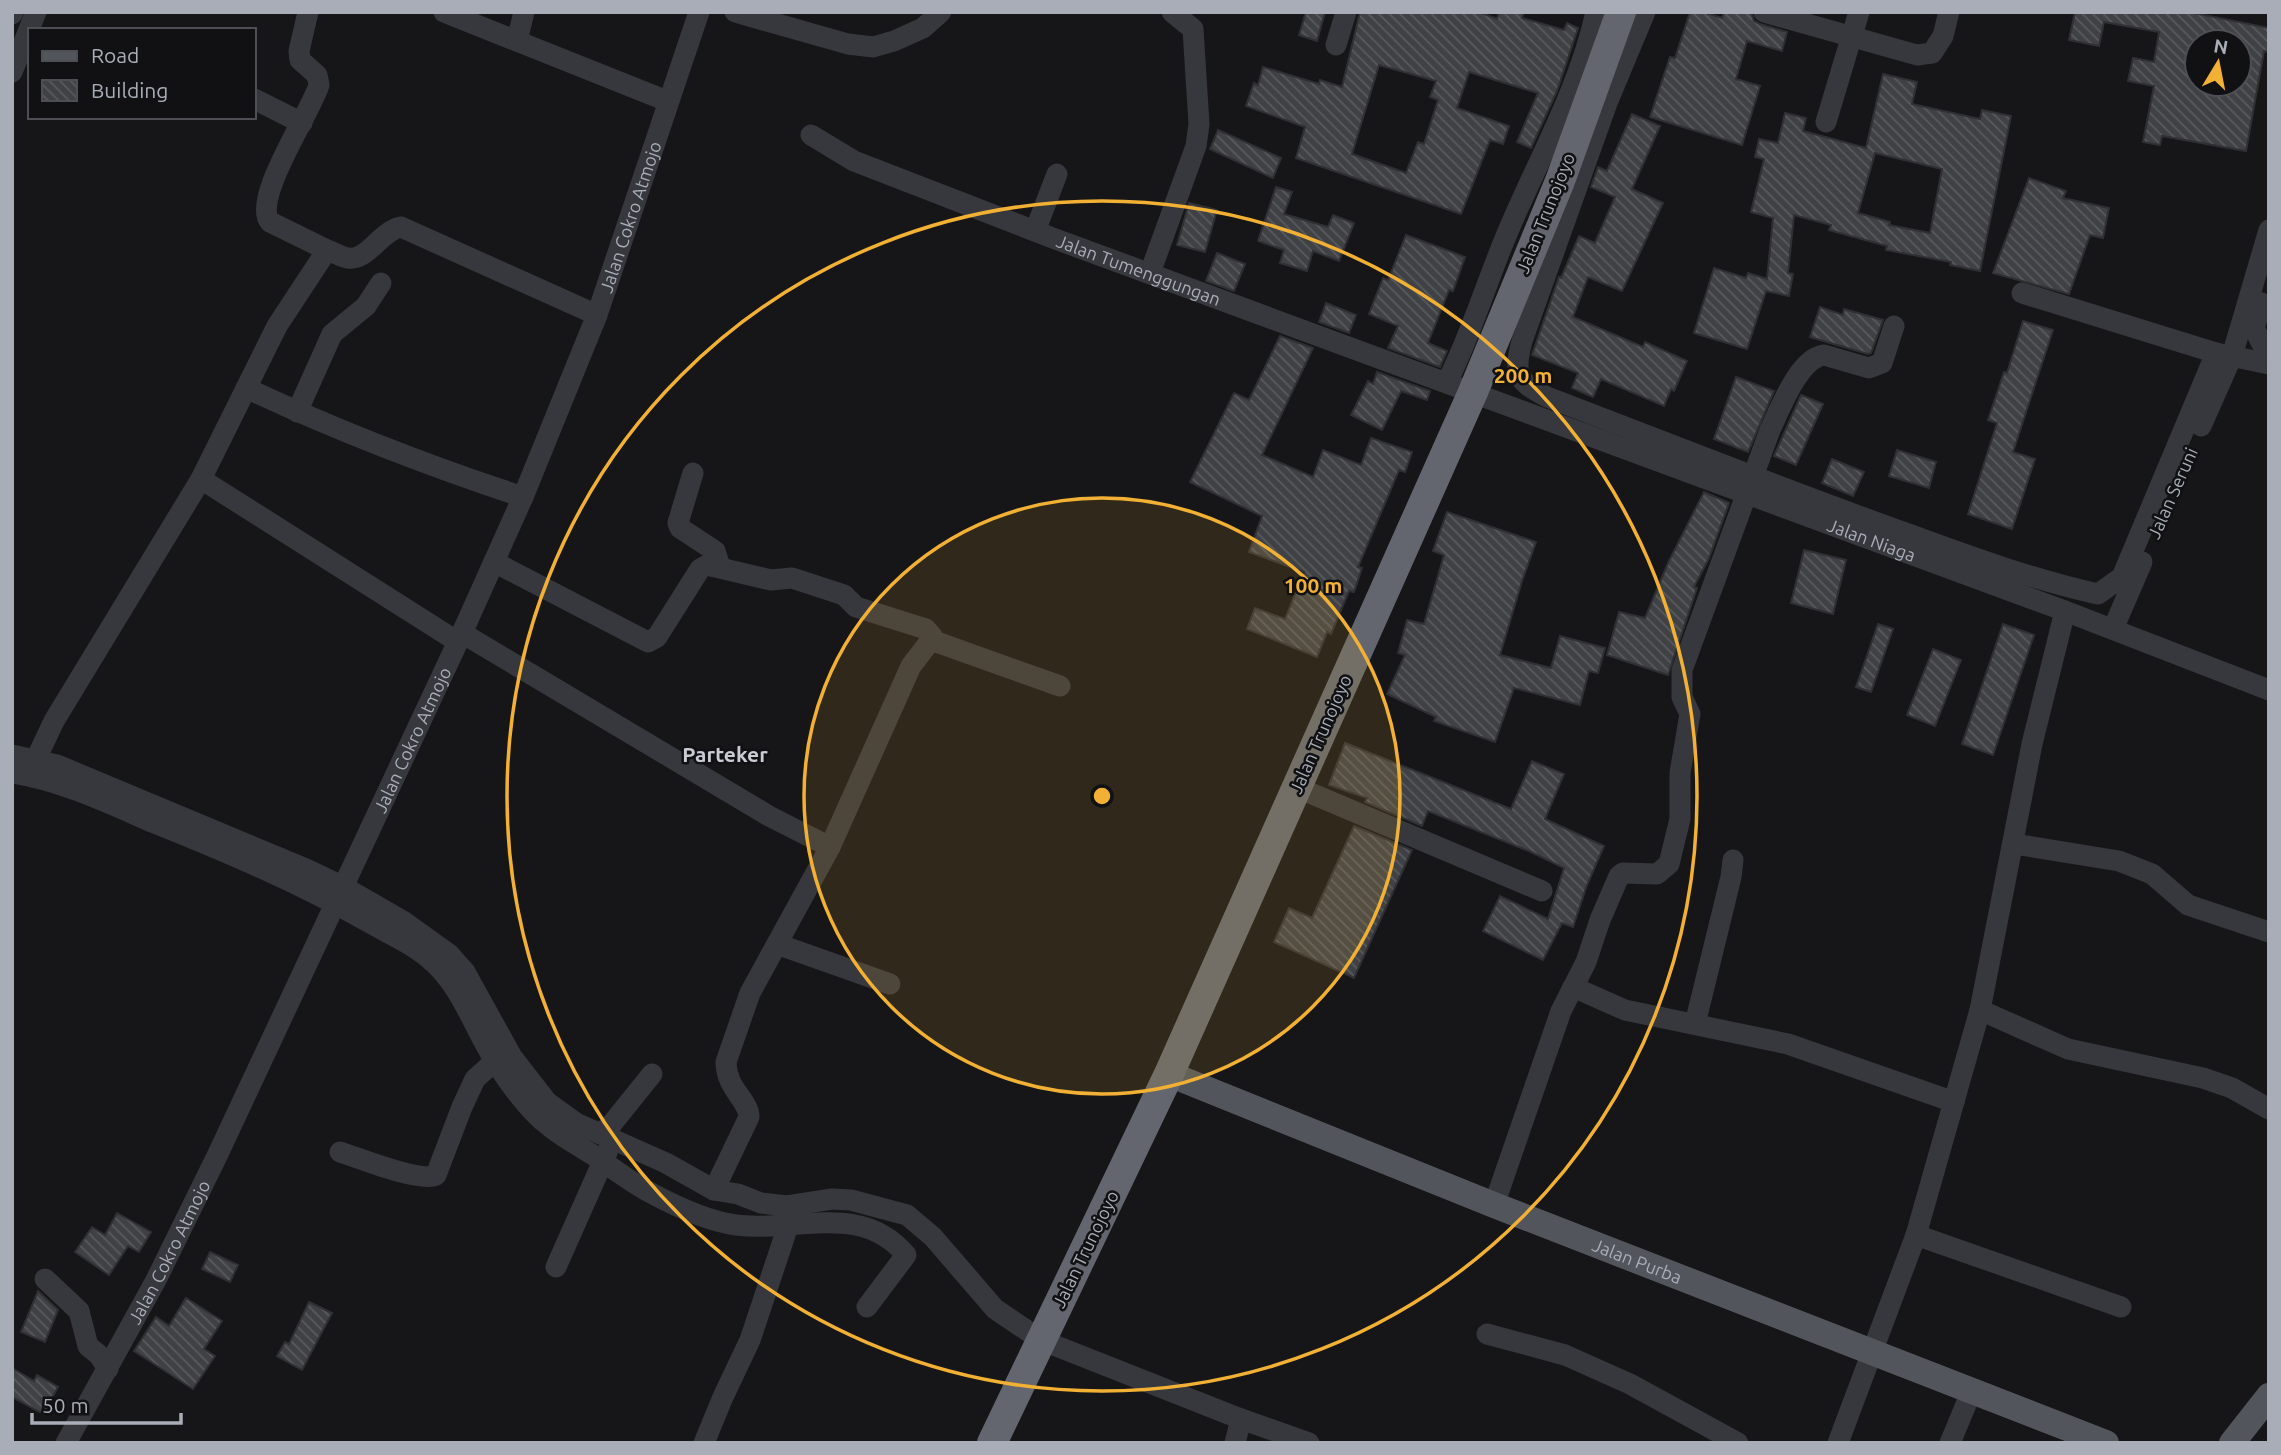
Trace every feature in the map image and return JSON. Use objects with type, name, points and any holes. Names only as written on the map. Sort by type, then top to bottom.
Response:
[{"type":"highway","name":"Jalan Trunojoyo","points":[[992,1443],[1169,1074],[1296,787],[1460,387],[1560,181],[1620,12]]},
{"type":"main road","name":"Jalan Purba","points":[[1169,1074],[1494,1205],[2106,1443]]},
{"type":"main road","points":[[2232,1443],[2269,1396]]},
{"type":"street","points":[[308,12],[299,51],[300,60],[317,75],[319,86],[269,193],[266,218],[327,250],[349,258],[364,255],[391,229],[401,227],[597,315]]},
{"type":"street","points":[[444,12],[667,102]]},
{"type":"street","points":[[517,41],[524,12]]},
{"type":"street","name":"Jalan Cokro Atmojo","points":[[66,1443],[174,1242],[340,895],[523,497],[597,315],[699,12]]},
{"type":"street","points":[[735,12],[848,44],[873,47],[923,28],[941,12]]},
{"type":"street","points":[[1150,272],[1196,146],[1199,124],[1192,29],[1172,12]]},
{"type":"street","points":[[1336,45],[1346,12]]},
{"type":"street","points":[[1460,387],[1477,314],[1508,230],[1550,142],[1590,39],[1595,12]]},
{"type":"street","points":[[1645,12],[1607,103],[1522,341],[1518,374],[1526,386],[1546,397],[1751,486],[2067,587],[2098,594],[2122,577],[2224,355],[2269,230]]},
{"type":"street","points":[[1764,12],[1917,55],[1932,53],[1943,36],[1949,12]]},
{"type":"street","points":[[1826,122],[1859,12]]},
{"type":"street","points":[[12,72],[28,32]]},
{"type":"street","points":[[256,100],[302,122]]},
{"type":"street","name":"Jalan Tumenggungan","points":[[811,135],[854,160],[1460,387]]},
{"type":"street","points":[[1035,230],[1057,174]]},
{"type":"street","points":[[36,759],[54,720],[201,480],[277,326],[327,250]]},
{"type":"street","points":[[2269,279],[2255,328],[2262,344],[2269,351]]},
{"type":"street","points":[[297,412],[332,334],[366,306],[381,283]]},
{"type":"street","points":[[2022,293],[2224,355],[2269,364]]},
{"type":"street","points":[[1494,1205],[1561,1011],[1586,961],[1619,876],[1623,873],[1657,874],[1669,864],[1680,819],[1680,773],[1690,714],[1682,697],[1682,670],[1770,430],[1786,394],[1817,356],[1825,355],[1869,368],[1882,363],[1894,326]]},
{"type":"street","name":"Jalan Seruni","points":[[2113,629],[2224,355]]},
{"type":"street","name":"Jalan Niaga","points":[[1460,387],[1751,486],[2269,690]]},
{"type":"street","points":[[246,388],[410,458],[523,497]]},
{"type":"street","points":[[693,473],[678,523],[680,528],[715,551],[720,567]]},
{"type":"street","points":[[201,480],[460,638],[830,847]]},
{"type":"street","points":[[494,562],[648,642],[657,637],[703,566],[720,567],[771,580],[792,578],[844,595],[856,607],[930,632],[931,640],[905,678],[830,847],[750,993],[726,1062],[730,1085],[750,1112],[714,1190]]},
{"type":"street","points":[[1838,1443],[1916,1235],[1980,1010],[2032,744],[2065,611]]},
{"type":"street","points":[[931,640],[1060,686]]},
{"type":"street","points":[[12,755],[57,765],[96,790],[403,921],[449,954],[465,972],[512,1057],[516,1075],[533,1111],[548,1126],[607,1147],[666,1163],[714,1190],[738,1194],[761,1203],[787,1206],[832,1199],[851,1200],[907,1215],[930,1235],[995,1309],[1041,1340],[1309,1443]]},
{"type":"street","points":[[12,772],[96,790]]},
{"type":"street","points":[[1296,787],[1542,891]]},
{"type":"street","points":[[2014,844],[2135,866],[2152,874],[2188,905],[2269,932]]},
{"type":"street","points":[[1695,1024],[1733,860]]},
{"type":"street","points":[[340,895],[432,961],[450,979],[495,1061],[516,1075]]},
{"type":"street","points":[[778,944],[890,984]]},
{"type":"street","points":[[1573,987],[1625,1010],[1788,1044],[1954,1102]]},
{"type":"street","points":[[1980,1010],[2068,1049],[2203,1078],[2232,1088],[2269,1109]]},
{"type":"street","points":[[340,1152],[412,1174],[431,1177],[436,1175],[475,1079],[495,1061]]},
{"type":"street","points":[[556,1266],[607,1147],[611,1125],[652,1074]]},
{"type":"street","points":[[607,1147],[650,1193],[721,1223],[738,1226],[840,1222],[862,1224],[898,1245],[906,1255]]},
{"type":"street","points":[[704,1443],[750,1340],[788,1226]]},
{"type":"street","points":[[867,1307],[906,1255],[930,1235]]},
{"type":"street","points":[[1916,1235],[2121,1307]]},
{"type":"street","points":[[45,1279],[79,1311],[88,1346],[99,1355],[108,1369]]},
{"type":"street","points":[[1488,1334],[1565,1355],[1630,1384],[1738,1443]]},
{"type":"street","points":[[1950,1443],[1972,1390]]},
{"type":"street","points":[[1235,1443],[1241,1419]]},
{"type":"building","points":[[1306,12],[1325,12],[1317,41],[1299,35]]},
{"type":"building","points":[[1360,12],[1479,12],[1497,19],[1499,12],[1524,12],[1522,18],[1564,30],[1567,23],[1578,28],[1557,91],[1531,148],[1517,142],[1538,93],[1469,72],[1457,108],[1509,126],[1503,144],[1490,140],[1461,214],[1296,158],[1305,127],[1246,106],[1254,83],[1258,85],[1263,67],[1319,84],[1320,80],[1342,87]],"holes":[[[1379,65],[1436,81],[1430,97],[1438,100],[1424,144],[1418,142],[1406,173],[1352,154]]]},
{"type":"building","points":[[1690,12],[1703,12],[1722,18],[1724,12],[1751,12],[1754,21],[1787,32],[1782,51],[1747,41],[1736,79],[1760,86],[1742,145],[1650,117],[1670,57],[1675,58]]},
{"type":"building","points":[[2075,12],[2189,12],[2269,28],[2269,52],[2264,51],[2246,151],[2162,136],[2160,145],[2143,142],[2154,86],[2128,81],[2133,58],[2154,62],[2159,32],[2104,22],[2099,46],[2069,40]]},
{"type":"building","points":[[1883,74],[1917,82],[1912,104],[1980,119],[1982,110],[2011,116],[1980,271],[1950,265],[1951,262],[1886,250],[1887,246],[1829,230],[1831,225],[1794,215],[1788,273],[1793,274],[1789,296],[1766,291],[1747,349],[1694,333],[1714,268],[1746,278],[1748,273],[1767,279],[1773,218],[1751,212],[1764,159],[1755,157],[1759,139],[1778,143],[1785,113],[1806,118],[1803,131],[1866,148]],"holes":[[[1875,153],[1942,169],[1930,233],[1889,225],[1890,222],[1858,213]]]},
{"type":"building","points":[[1632,114],[1660,126],[1632,189],[1663,203],[1622,291],[1588,277],[1573,317],[1643,347],[1645,342],[1687,361],[1664,406],[1601,379],[1593,397],[1572,388],[1578,373],[1532,355],[1559,277],[1561,278],[1579,236],[1595,243],[1615,197],[1591,187],[1598,167],[1607,171]]},
{"type":"building","points":[[1218,130],[1281,158],[1273,178],[1210,149]]},
{"type":"building","points":[[2029,178],[2066,191],[2063,198],[2109,208],[2103,238],[2090,235],[2069,294],[1993,273]]},
{"type":"building","points":[[1276,187],[1292,192],[1284,214],[1328,227],[1333,215],[1354,223],[1339,261],[1313,251],[1307,271],[1280,263],[1284,250],[1258,241]]},
{"type":"building","points":[[1189,203],[1217,210],[1205,252],[1177,245]]},
{"type":"building","points":[[1406,235],[1465,257],[1453,291],[1449,290],[1428,343],[1447,351],[1440,367],[1388,348],[1398,326],[1369,314],[1383,278],[1388,280]]},
{"type":"building","points":[[1217,253],[1245,264],[1234,291],[1206,281]]},
{"type":"building","points":[[1326,303],[1356,315],[1349,333],[1319,322]]},
{"type":"building","points":[[1820,307],[1843,315],[1844,309],[1883,320],[1871,353],[1810,337]]},
{"type":"building","points":[[2023,321],[2053,330],[2013,452],[2035,459],[2012,529],[1968,514],[1997,423],[1988,420],[2004,372],[2007,373]]},
{"type":"building","points":[[1280,336],[1313,348],[1262,455],[1313,477],[1323,450],[1361,465],[1371,438],[1412,452],[1405,472],[1399,470],[1358,567],[1362,568],[1354,592],[1349,591],[1331,634],[1327,632],[1317,657],[1247,629],[1255,608],[1285,619],[1304,572],[1249,552],[1262,516],[1190,482],[1234,393],[1249,400]]},
{"type":"building","points":[[1377,372],[1430,391],[1427,400],[1401,391],[1382,430],[1351,415],[1368,381],[1373,384]]},
{"type":"building","points":[[1736,377],[1774,391],[1748,452],[1714,439]]},
{"type":"building","points":[[1801,395],[1823,404],[1796,465],[1774,456]]},
{"type":"building","points":[[1897,450],[1936,462],[1929,488],[1889,476]]},
{"type":"building","points":[[1832,459],[1864,472],[1853,496],[1822,483]]},
{"type":"building","points":[[1704,492],[1729,503],[1709,558],[1694,587],[1697,588],[1668,675],[1607,655],[1619,612],[1645,618],[1668,563]]},
{"type":"building","points":[[1447,512],[1536,542],[1500,655],[1551,668],[1560,636],[1605,648],[1598,673],[1589,671],[1580,705],[1514,688],[1495,742],[1434,721],[1436,717],[1387,694],[1405,655],[1398,653],[1407,620],[1424,624],[1444,555],[1433,551]]},
{"type":"building","points":[[1804,550],[1846,560],[1833,614],[1791,603]]},
{"type":"building","points":[[1878,624],[1893,629],[1871,692],[1856,687]]},
{"type":"building","points":[[2003,624],[2034,635],[1993,755],[1962,744]]},
{"type":"building","points":[[1933,649],[1961,660],[1935,726],[1907,715]]},
{"type":"building","points":[[1345,743],[1511,809],[1532,761],[1564,774],[1545,819],[1604,846],[1573,927],[1562,923],[1543,960],[1483,931],[1500,896],[1548,919],[1564,868],[1529,851],[1428,811],[1422,826],[1365,802],[1367,798],[1329,785]]},
{"type":"building","points":[[1354,826],[1412,850],[1354,978],[1274,942],[1289,908],[1312,918]]},
{"type":"building","points":[[117,1213],[151,1232],[139,1252],[128,1246],[109,1275],[75,1252],[92,1227],[105,1235]]},
{"type":"building","points":[[210,1252],[238,1265],[230,1282],[202,1269]]},
{"type":"building","points":[[38,1291],[58,1310],[45,1342],[21,1332]]},
{"type":"building","points":[[186,1298],[222,1321],[204,1349],[215,1356],[193,1389],[134,1351],[156,1317],[169,1326]]},
{"type":"building","points":[[309,1302],[332,1313],[302,1370],[277,1356],[285,1342],[289,1344]]},
{"type":"building","points":[[12,1368],[34,1381],[37,1375],[58,1387],[43,1414],[12,1397]]},
{"type":"district","name":"Parteker","points":[[725,754]]}]
